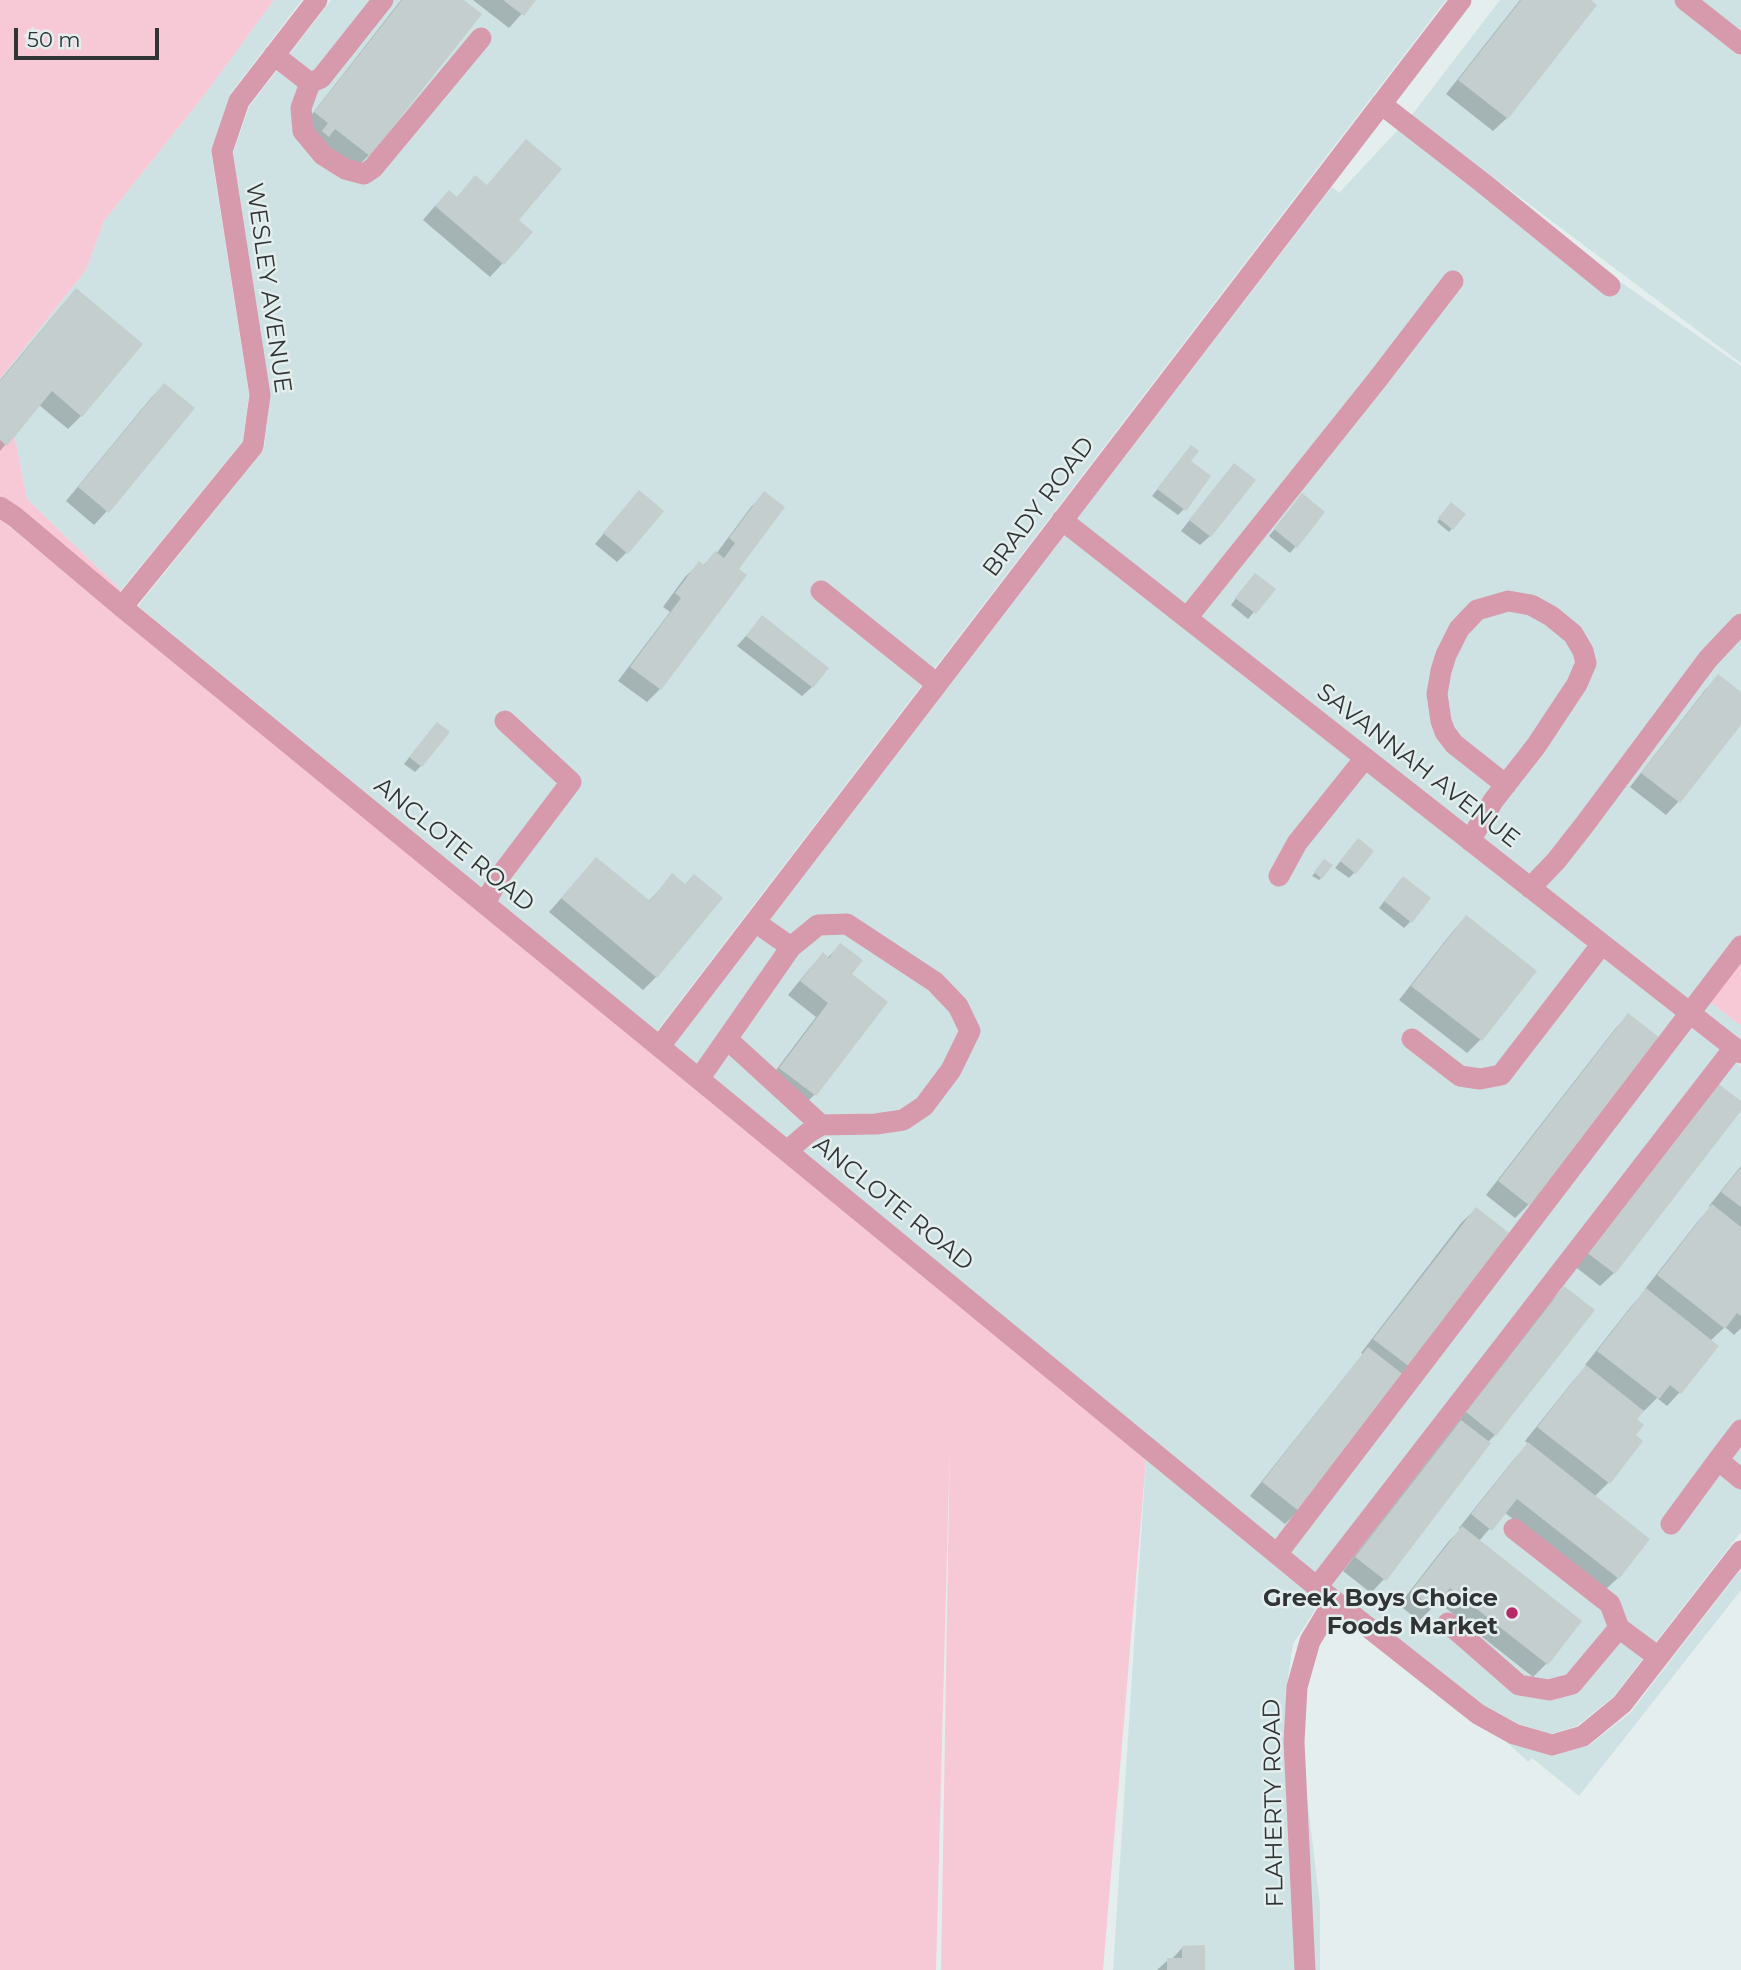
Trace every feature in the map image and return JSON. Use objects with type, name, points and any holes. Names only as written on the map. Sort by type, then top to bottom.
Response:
[{"type":"street","name":"WESLEY AVENUE","points":[[122,607],[253,446],[260,395],[222,151],[239,101],[317,0]]},
{"type":"street","points":[[383,0],[332,66],[321,78],[310,83],[301,108],[303,131],[323,155],[345,169],[363,174],[373,168],[481,38]]},
{"type":"street","name":"BRADY ROAD","points":[[660,1046],[1461,0]]},
{"type":"street","points":[[1685,0],[1741,44]]},
{"type":"street","points":[[274,55],[310,83]]},
{"type":"street","points":[[1381,104],[1610,286]]},
{"type":"street","points":[[1186,618],[1453,281]]},
{"type":"street","name":"ANCLOTE ROAD","points":[[0,506],[1334,1601],[1478,1714],[1514,1734],[1552,1745],[1583,1736],[1622,1704],[1741,1551]]},
{"type":"street","name":"SAVANNAH AVENUE","points":[[1062,520],[1738,1051]]},
{"type":"street","points":[[821,591],[937,684]]},
{"type":"street","points":[[1470,841],[1493,802],[1536,746],[1577,684],[1586,663],[1583,651],[1573,634],[1562,625],[1531,604],[1508,601],[1476,610],[1460,629],[1446,655],[1437,694],[1441,721],[1454,744],[1506,785]]},
{"type":"street","points":[[1531,888],[1585,824],[1708,659],[1741,624]]},
{"type":"street","points":[[485,903],[500,876],[572,782],[505,721]]},
{"type":"street","points":[[1279,876],[1297,843],[1365,758]]},
{"type":"street","points":[[755,922],[791,947]]},
{"type":"street","points":[[699,1079],[791,947],[818,925],[847,924],[935,982],[958,1006],[970,1031],[951,1070],[924,1105],[903,1120],[876,1124],[821,1125],[787,1151]]},
{"type":"street","points":[[1412,1039],[1460,1076],[1480,1080],[1501,1075],[1602,944]]},
{"type":"street","points":[[1277,1554],[1741,946]]},
{"type":"street","points":[[727,1039],[821,1125]]},
{"type":"street","points":[[1317,1587],[1738,1051]]},
{"type":"street","points":[[1671,1524],[1741,1430]]},
{"type":"street","points":[[1718,1460],[1741,1479]]},
{"type":"street","points":[[1514,1529],[1610,1604],[1619,1629],[1658,1657]]},
{"type":"street","name":"FLAHERTY ROAD","points":[[1305,1970],[1294,1742],[1297,1687],[1310,1641],[1334,1601]]},
{"type":"street","points":[[1448,1623],[1519,1685],[1549,1690],[1572,1684],[1619,1629]]},
{"type":"shaded area","points":[[0,0],[274,0],[206,93],[104,221],[86,270],[0,379]]},
{"type":"shaded area","points":[[274,0],[302,0],[230,94],[211,152],[249,394],[243,441],[121,590],[27,499],[15,438],[0,425],[0,379],[86,270],[104,221],[206,93]]},
{"type":"shaded area","points":[[331,0],[1446,0],[657,1031],[138,606],[264,449],[270,395],[233,153],[249,107]]},
{"type":"shaded area","points":[[1500,0],[1741,0],[1741,363],[1425,126],[1543,228],[1741,366],[1741,962],[1709,1000],[1741,1026],[1741,1040],[1077,519],[1332,187],[1339,193],[1411,116]]},
{"type":"shaded area","points":[[0,425],[15,438],[27,499],[121,590],[120,592],[21,509],[0,495]]},
{"type":"shaded area","points":[[0,519],[1146,1459],[1103,1970],[941,1970],[950,1439],[936,1970],[0,1970]]},
{"type":"shaded area","points":[[1065,535],[1741,1066],[1741,1532],[1614,1696],[1577,1726],[1551,1734],[1518,1724],[1484,1705],[1340,1593],[674,1045]]},
{"type":"shaded area","points":[[1741,962],[1741,1026],[1709,1001]]},
{"type":"shaded area","points":[[1146,1459],[1320,1602],[1293,1644],[1286,1693],[1296,1706],[1320,1905],[1320,1970],[1113,1970]]},
{"type":"shaded area","points":[[1741,1569],[1741,1590],[1579,1796],[1532,1758],[1528,1762],[1506,1741],[1550,1755],[1591,1744],[1630,1713]]},
{"type":"building","points":[[402,0],[464,0],[482,14],[370,156],[335,129],[329,137],[322,131],[328,123],[314,112]]},
{"type":"building","points":[[503,0],[536,0],[524,16]]},
{"type":"building","points":[[1521,0],[1591,0],[1597,5],[1508,119],[1458,80]]},
{"type":"building","points":[[526,139],[562,169],[519,220],[533,232],[504,265],[435,206],[449,190],[457,197],[475,175],[487,185]]},
{"type":"building","points":[[76,288],[143,344],[82,417],[52,391],[7,446],[0,440],[0,381]]},
{"type":"building","points":[[164,383],[195,408],[109,513],[78,487]]},
{"type":"building","points":[[1191,445],[1199,451],[1191,461],[1211,476],[1186,511],[1157,489]]},
{"type":"building","points":[[1234,463],[1256,480],[1211,537],[1189,520]]},
{"type":"building","points":[[639,490],[664,511],[628,554],[603,533]]},
{"type":"building","points":[[764,491],[785,507],[739,569],[747,575],[661,690],[630,667],[681,598],[675,593],[699,561],[704,565],[715,551],[724,558],[735,543],[729,538]]},
{"type":"building","points":[[1302,493],[1325,512],[1297,548],[1274,529]]},
{"type":"building","points":[[1451,502],[1466,514],[1453,530],[1438,518]]},
{"type":"building","points":[[1255,573],[1276,589],[1256,614],[1235,598]]},
{"type":"building","points":[[762,615],[829,668],[813,688],[746,636]]},
{"type":"building","points":[[1718,674],[1741,692],[1741,725],[1680,803],[1641,773]]},
{"type":"building","points":[[437,722],[450,732],[422,767],[409,757]]},
{"type":"building","points":[[1358,838],[1374,851],[1356,874],[1340,861]]},
{"type":"building","points":[[596,857],[650,901],[672,873],[685,884],[694,874],[723,898],[657,978],[561,898]]},
{"type":"building","points":[[1324,859],[1333,865],[1322,879],[1314,872]]},
{"type":"building","points":[[1403,876],[1431,898],[1412,923],[1384,901]]},
{"type":"building","points":[[1466,915],[1537,971],[1482,1041],[1411,986]]},
{"type":"building","points":[[840,943],[863,960],[852,974],[888,1002],[816,1096],[779,1068],[828,1003],[800,981],[823,952],[829,958]]},
{"type":"building","points":[[1628,1013],[1660,1038],[1530,1206],[1498,1181]]},
{"type":"building","points":[[1716,1082],[1741,1101],[1741,1111],[1615,1274],[1585,1251]]},
{"type":"building","points":[[1741,1167],[1741,1207],[1721,1192]]},
{"type":"building","points":[[1712,1204],[1741,1227],[1741,1316],[1737,1313],[1725,1329],[1657,1275]]},
{"type":"building","points":[[1476,1207],[1513,1236],[1411,1368],[1373,1339]]},
{"type":"building","points":[[1564,1286],[1595,1310],[1496,1436],[1466,1412]]},
{"type":"building","points":[[1646,1288],[1719,1346],[1681,1394],[1670,1385],[1659,1399],[1597,1351]]},
{"type":"building","points":[[1368,1347],[1405,1376],[1300,1512],[1262,1482]]},
{"type":"building","points":[[1586,1365],[1644,1411],[1637,1419],[1644,1425],[1636,1435],[1643,1441],[1610,1484],[1537,1427]]},
{"type":"building","points":[[1461,1420],[1491,1443],[1386,1581],[1355,1557]]},
{"type":"building","points":[[1528,1442],[1650,1539],[1619,1579],[1517,1499],[1492,1531],[1471,1514]]},
{"type":"building","points":[[1462,1526],[1582,1621],[1548,1665],[1450,1588],[1434,1609],[1411,1591]]},
{"type":"building","points":[[1205,1945],[1205,1970],[1167,1970],[1167,1958],[1182,1958],[1182,1946]]},
{"type":"place","name":"Greek Boys Choice Foods Market","points":[[1512,1613]]}]
